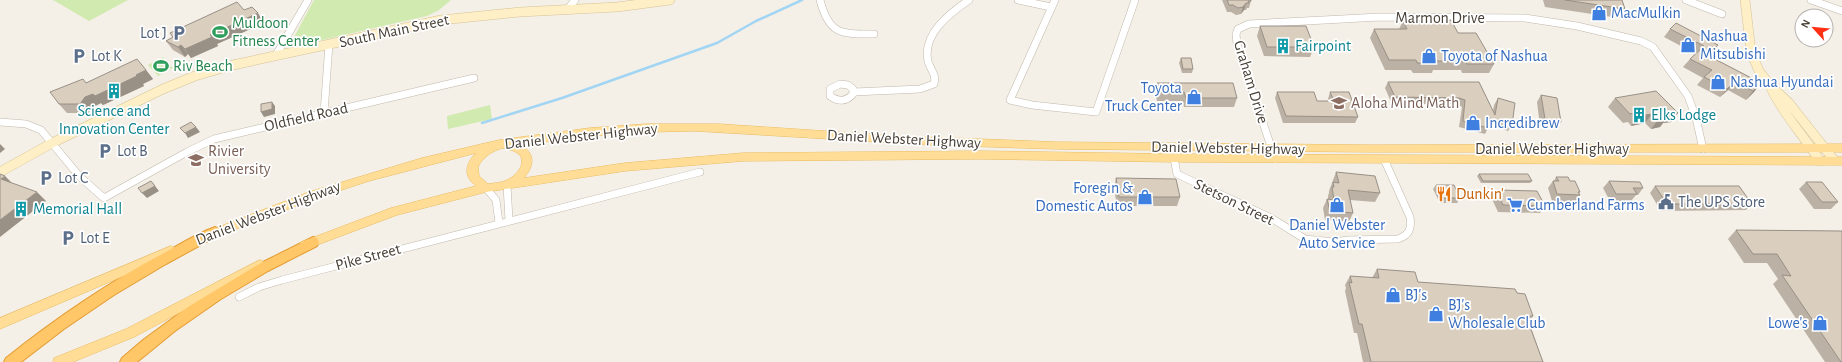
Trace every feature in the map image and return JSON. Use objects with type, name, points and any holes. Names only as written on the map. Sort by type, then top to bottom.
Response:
[{"type":"highway","points":[[11,362],[54,328],[108,291],[215,232]]},
{"type":"highway","points":[[127,362],[160,334],[198,307],[251,275],[314,242]]},
{"type":"main road","name":"Daniel Webster Highway","points":[[0,324],[215,232],[290,202],[358,179],[433,158],[499,144],[593,131],[677,127],[1024,144],[1384,159],[1838,161]]},
{"type":"main road","points":[[486,188],[474,179],[472,173],[473,166],[482,154],[499,144],[520,148],[525,152],[528,159],[525,171],[507,185]]},
{"type":"main road","name":"Daniel Webster Highway","points":[[59,362],[125,335],[239,275],[352,226],[400,210],[486,188],[656,164],[772,156],[971,155],[1174,158],[1273,154],[1842,148]]},
{"type":"street","points":[[276,55],[308,0]]},
{"type":"street","points":[[567,10],[574,0]]},
{"type":"street","name":"South Main Street","points":[[0,172],[52,143],[178,82],[214,70],[276,55],[448,19],[507,13],[617,7],[670,0]]},
{"type":"street","points":[[820,0],[828,23],[834,28],[856,34],[874,34]]},
{"type":"street","points":[[854,92],[920,88],[934,84],[936,77],[928,60],[927,54],[932,37],[953,12],[969,0]]},
{"type":"street","points":[[1018,0],[1052,7]]},
{"type":"street","points":[[1055,0],[1010,100],[1032,105],[1096,112],[1135,0]]},
{"type":"street","points":[[1686,0],[1722,14]]},
{"type":"street","points":[[1745,0],[1751,52],[1759,71],[1771,86],[1789,103],[1825,148],[1838,161]]},
{"type":"street","points":[[1811,0],[1842,12]]},
{"type":"street","points":[[1829,0],[1830,7]]},
{"type":"street","name":"Marmon Drive","points":[[1238,29],[1249,24],[1262,22],[1332,18],[1525,18],[1554,22],[1642,42],[1649,44],[1657,51],[1688,96],[1696,118],[1703,149]]},
{"type":"street","name":"Graham Drive","points":[[1238,29],[1236,34],[1237,44],[1273,154]]},
{"type":"street","points":[[324,113],[329,44]]},
{"type":"street","name":"Oldfield Road","points":[[52,143],[80,177],[104,198],[204,143],[474,78]]},
{"type":"street","points":[[1771,86],[1778,103],[1820,161]]},
{"type":"street","points":[[0,122],[23,123],[33,126],[41,130],[52,143]]},
{"type":"street","name":"Stetson Street","points":[[1174,158],[1177,174],[1271,218],[1304,239],[1334,242],[1348,240],[1398,239],[1406,236],[1411,231],[1412,224],[1410,217],[1384,159]]},
{"type":"street","name":"Pike Street","points":[[239,297],[259,287],[282,280],[509,220],[700,172]]},
{"type":"street","points":[[507,185],[509,220]]},
{"type":"street","points":[[486,188],[496,200],[499,223]]},
{"type":"green space","points":[[53,0],[128,0],[89,21]]},
{"type":"green space","points":[[314,0],[451,0],[439,10],[427,16],[296,46],[291,44]]},
{"type":"green space","name":"Riv Beach","points":[[163,57],[173,68],[158,76],[148,65]]},
{"type":"green space","points":[[490,105],[492,119],[448,129],[447,116]]},
{"type":"building","points":[[1227,0],[1251,1],[1248,1],[1249,3],[1246,3],[1243,7],[1238,8],[1233,5],[1229,5]]},
{"type":"building","points":[[1565,0],[1622,0],[1625,9]]},
{"type":"building","points":[[237,2],[244,10],[252,7],[258,13],[210,35],[212,37],[185,49],[181,45],[178,47],[166,41],[173,37],[170,33]]},
{"type":"building","name":"Toyota of Nashua","points":[[1451,20],[1458,33],[1476,33],[1494,64],[1467,64],[1466,61],[1435,61],[1437,63],[1417,63],[1416,60],[1389,60],[1374,29],[1407,29],[1403,21]]},
{"type":"building","points":[[1676,23],[1718,45],[1707,55],[1761,83],[1753,91],[1735,81],[1727,89],[1704,77],[1712,70],[1690,59],[1704,46],[1670,29]]},
{"type":"building","points":[[1260,26],[1306,26],[1314,47],[1267,47]]},
{"type":"building","points":[[1181,58],[1191,58],[1193,69],[1183,69]]},
{"type":"building","points":[[137,59],[146,70],[136,75],[137,76],[95,96],[93,94],[85,97],[80,104],[59,104],[50,92],[83,79],[86,83]]},
{"type":"building","points":[[1388,82],[1479,82],[1495,115],[1498,98],[1515,103],[1512,125],[1489,118],[1488,128],[1463,121],[1465,100],[1459,98],[1395,97]]},
{"type":"building","points":[[1157,83],[1233,83],[1237,98],[1186,98],[1184,92],[1159,92]]},
{"type":"building","points":[[1656,91],[1678,113],[1664,115],[1667,118],[1658,120],[1652,114],[1638,116],[1634,113],[1630,114],[1615,98]]},
{"type":"building","points":[[1277,92],[1314,92],[1317,101],[1334,101],[1330,92],[1349,92],[1358,117],[1286,116]]},
{"type":"building","points":[[1541,95],[1557,98],[1561,122],[1545,119]]},
{"type":"building","points":[[272,102],[272,109],[261,112],[261,104]]},
{"type":"building","points":[[191,122],[196,127],[185,133],[180,128]]},
{"type":"building","points":[[1336,172],[1375,176],[1380,193],[1348,190],[1353,213],[1330,211],[1327,199],[1334,200],[1332,187],[1334,187],[1333,182],[1339,183]]},
{"type":"building","points":[[0,174],[5,176],[1,179],[37,192],[0,220]]},
{"type":"building","name":"Cumberland Farms","points":[[1479,174],[1528,174],[1532,181],[1483,181]]},
{"type":"building","points":[[1556,177],[1568,177],[1570,181],[1575,181],[1580,195],[1557,194],[1553,181],[1559,181]]},
{"type":"building","points":[[1116,178],[1176,179],[1180,197],[1119,197]]},
{"type":"building","points":[[151,181],[155,186],[142,193],[138,188]]},
{"type":"building","points":[[1609,181],[1640,182],[1643,188],[1633,188],[1637,194],[1616,194]]},
{"type":"building","points":[[1806,182],[1822,182],[1838,202],[1822,202]]},
{"type":"building","points":[[1436,185],[1454,185],[1460,198],[1443,198]]},
{"type":"building","points":[[1655,186],[1739,186],[1752,204],[1667,204]]},
{"type":"building","points":[[1496,190],[1537,191],[1545,206],[1503,205]]},
{"type":"building","name":"Lowe's","points":[[1736,230],[1842,231],[1842,362],[1782,275],[1791,276],[1777,254],[1753,254]]},
{"type":"building","name":"BJ's Wholesale Club","points":[[1377,269],[1415,272],[1418,282],[1515,289],[1517,293],[1525,294],[1533,316],[1526,316],[1543,362],[1371,362],[1362,324],[1359,324],[1349,282],[1352,283],[1350,276],[1379,278]]},
{"type":"waterway","points":[[482,123],[562,98],[717,43],[756,21],[802,0]]},
{"type":"place","name":"MacMulkin","points":[[1599,13]]},
{"type":"place","name":"Muldoon Fitness Center","points":[[220,32]]},
{"type":"place","name":"Lot J","points":[[179,33]]},
{"type":"place","name":"Nashua Mitsubishi","points":[[1688,45]]},
{"type":"place","name":"Fairpoint","points":[[1283,46]]},
{"type":"place","name":"Lot K","points":[[79,56]]},
{"type":"place","name":"Toyota of Nashua","points":[[1429,56]]},
{"type":"place","name":"Riv Beach","points":[[161,66]]},
{"type":"place","name":"Nashua Hyundai","points":[[1718,82]]},
{"type":"place","name":"Science and Innovation Center","points":[[114,91]]},
{"type":"place","name":"Toyota Truck Center","points":[[1194,97]]},
{"type":"place","name":"Aloha Mind Math","points":[[1339,103]]},
{"type":"place","name":"Elks Lodge","points":[[1639,115]]},
{"type":"place","name":"Incredibrew","points":[[1473,123]]},
{"type":"place","name":"Lot B","points":[[105,151]]},
{"type":"place","name":"Rivier University","points":[[196,160]]},
{"type":"place","name":"Lot C","points":[[46,178]]},
{"type":"place","name":"Dunkin'","points":[[1444,194]]},
{"type":"place","name":"Foregin & Domestic Autos","points":[[1145,197]]},
{"type":"place","name":"The UPS Store","points":[[1666,202]]},
{"type":"place","name":"Daniel Webster Auto Service","points":[[1337,205]]},
{"type":"place","name":"Cumberland Farms","points":[[1515,205]]},
{"type":"place","name":"Memorial Hall","points":[[21,209]]},
{"type":"place","name":"Lot E","points":[[68,238]]},
{"type":"place","name":"BJ's","points":[[1393,295]]},
{"type":"place","name":"BJ's Wholesale Club","points":[[1436,314]]},
{"type":"place","name":"Lowe's","points":[[1820,323]]}]
